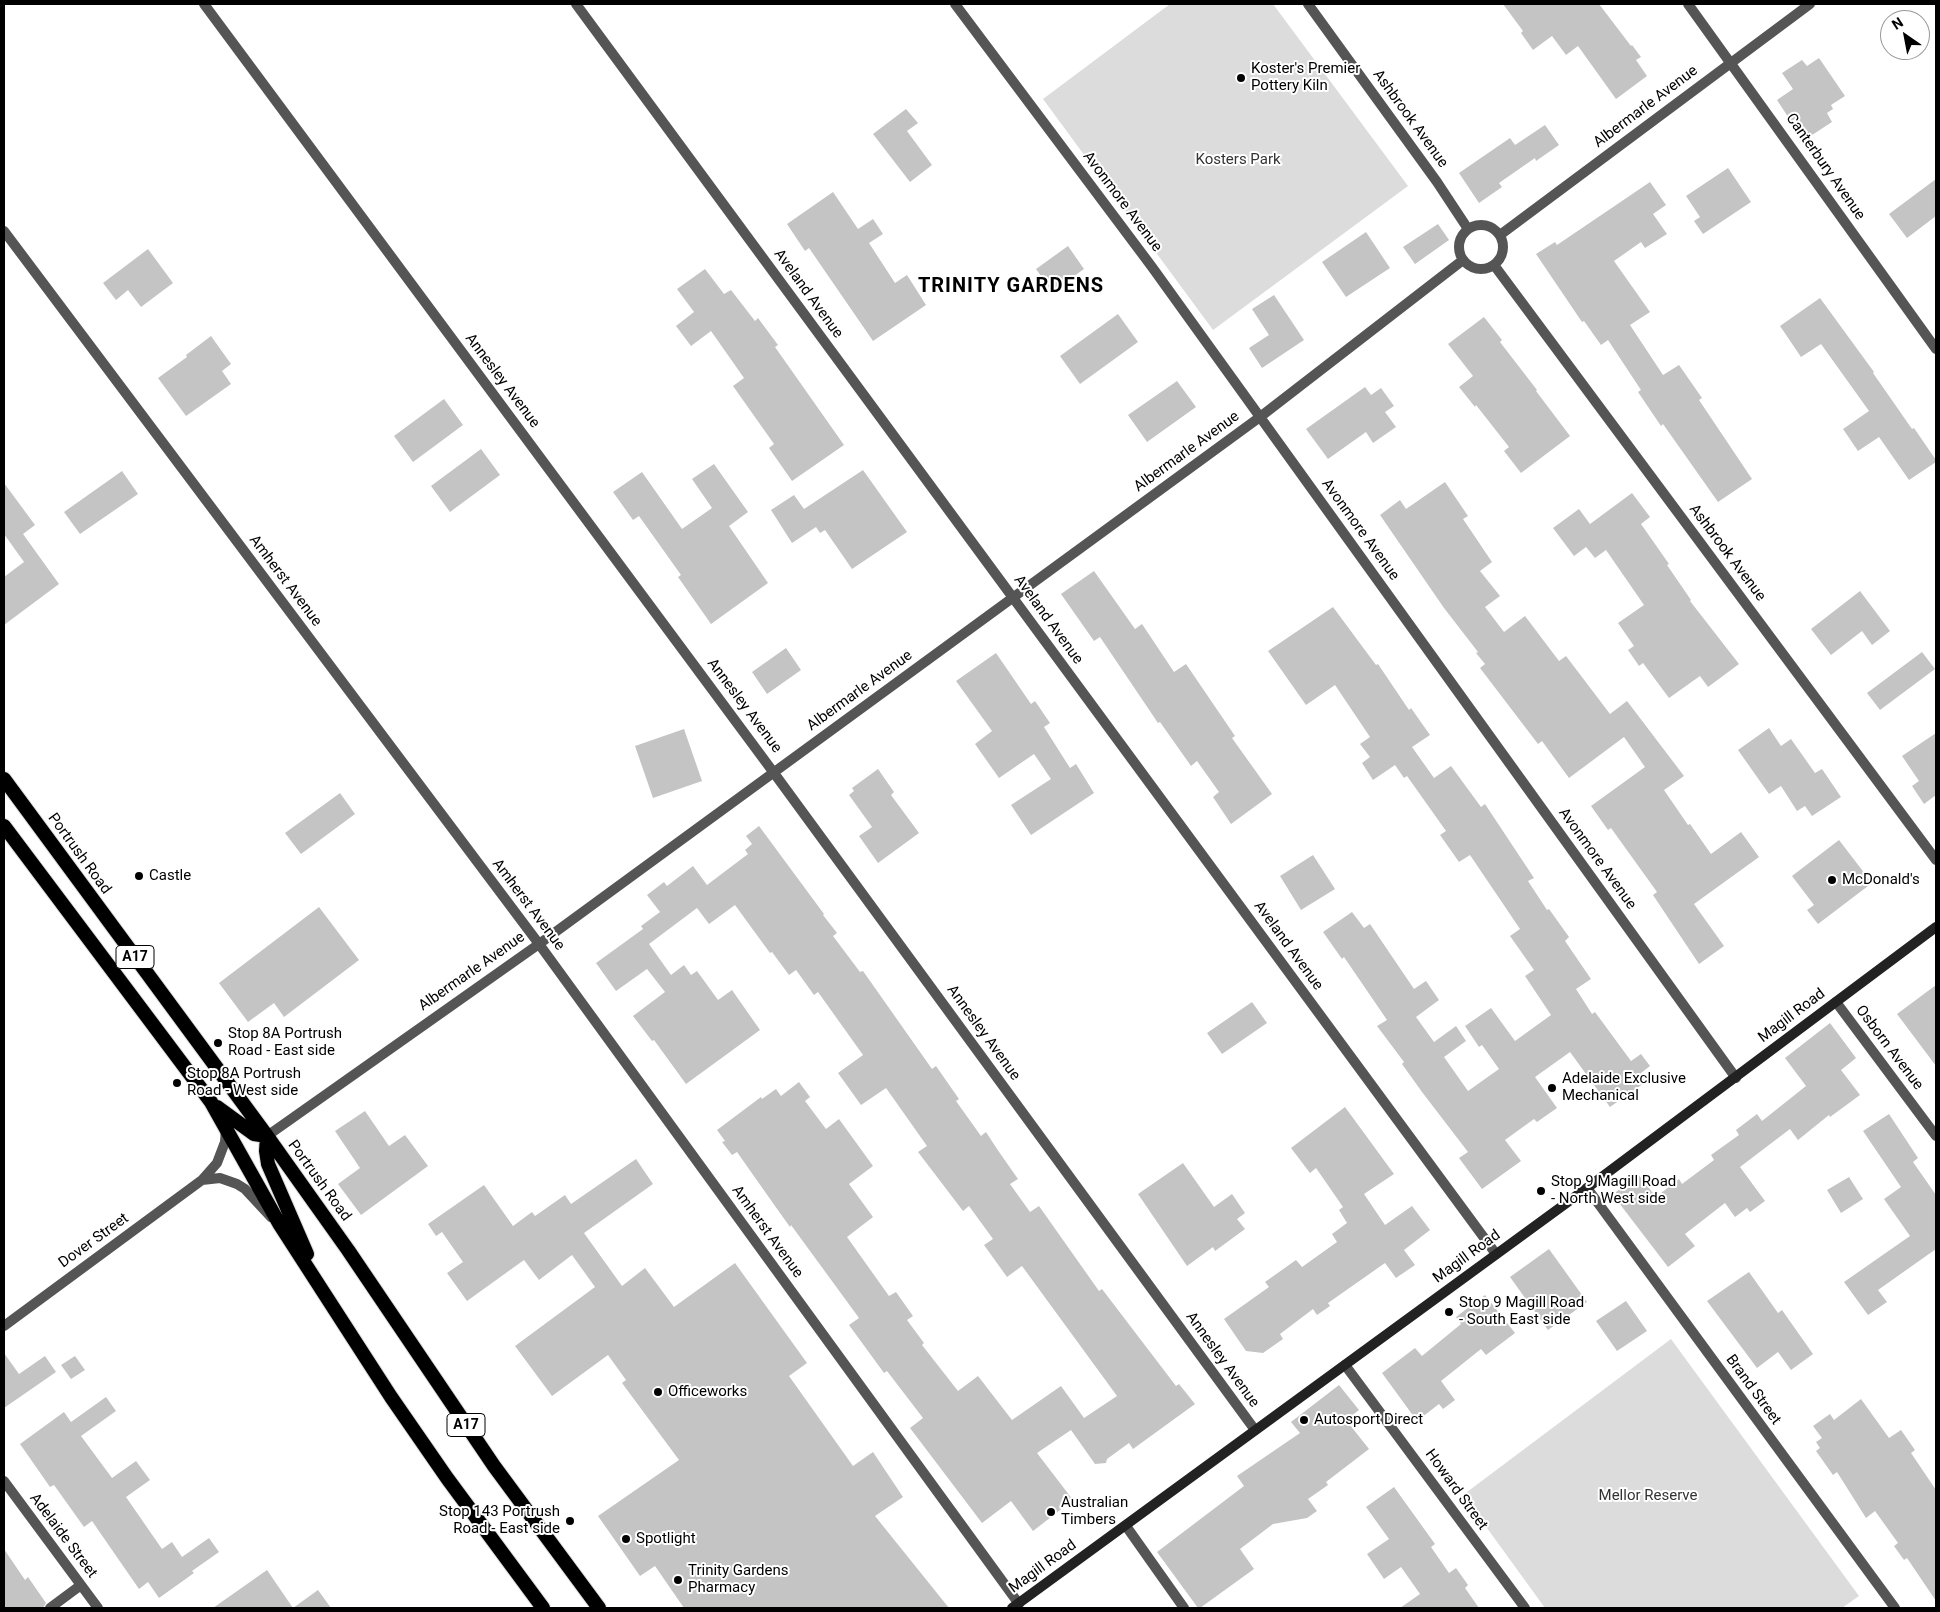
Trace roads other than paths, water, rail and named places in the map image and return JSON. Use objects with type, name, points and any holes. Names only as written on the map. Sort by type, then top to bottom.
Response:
[{"type":"highway","name":"Portrush Road","points":[[4,779],[267,1136],[348,1250],[494,1466],[599,1608]]},
{"type":"highway","name":"A17","points":[[4,826],[211,1102],[280,1226],[401,1412],[543,1608]]},
{"type":"highway","points":[[211,1102],[254,1134],[267,1136],[266,1151],[268,1164],[322,1289]]},
{"type":"main road","name":"Magill Road","points":[[1016,1606],[1587,1188],[1936,927]]},
{"type":"street","name":"Annesley Avenue","points":[[204,4],[774,773],[1255,1430]]},
{"type":"street","name":"Aveland Avenue","points":[[576,4],[1496,1254]]},
{"type":"street","name":"Avonmore Avenue","points":[[955,4],[1152,267],[1736,1078]]},
{"type":"street","name":"Ashbrook Avenue","points":[[1308,4],[1437,182],[1468,229]]},
{"type":"street","name":"Canterbury Avenue","points":[[1688,4],[1732,62],[1936,350]]},
{"type":"street","name":"Albermarle Avenue","points":[[1500,235],[1810,4]]},
{"type":"street","points":[[1485,225],[1494,228],[1503,241],[1503,252],[1500,259],[1488,268],[1479,269],[1470,266],[1463,260],[1460,245],[1462,236],[1468,229],[1485,225]]},
{"type":"street","name":"Amherst Avenue","points":[[6,238],[538,944],[1016,1606]]},
{"type":"street","name":"Albermarle Avenue","points":[[267,1136],[538,944],[1013,598],[1260,417],[1463,260]]},
{"type":"street","name":"Ashbrook Avenue","points":[[1494,264],[1936,860]]},
{"type":"street","name":"Osborn Avenue","points":[[1836,1002],[1936,1136]]},
{"type":"street","name":"Dover Street","points":[[4,1326],[202,1180],[217,1164],[225,1142],[226,1129]]},
{"type":"street","points":[[202,1180],[220,1178],[237,1184],[245,1189],[280,1226]]},
{"type":"street","name":"Brand Street","points":[[1587,1188],[1895,1608]]},
{"type":"street","name":"Howard Street","points":[[1345,1365],[1525,1608]]},
{"type":"street","name":"Adelaide Street","points":[[4,1481],[98,1608]]},
{"type":"street","points":[[1126,1526],[1184,1608]]},
{"type":"street","points":[[50,1608],[81,1585]]},
{"type":"place","name":"Koster's Premier Pottery Kiln","points":[[1241,78]]},
{"type":"place","name":"Castle","points":[[139,876]]},
{"type":"place","name":"McDonald's","points":[[1832,880]]},
{"type":"place","name":"Stop 8A Portrush Road - East side","points":[[218,1043]]},
{"type":"place","name":"Stop 8A Portrush Road - West side","points":[[177,1083]]},
{"type":"place","name":"Adelaide Exclusive Mechanical","points":[[1552,1088]]},
{"type":"place","name":"Stop 9 Magill Road - North West side","points":[[1541,1191]]},
{"type":"place","name":"Stop 9 Magill Road - South East side","points":[[1449,1312]]},
{"type":"place","name":"Officeworks","points":[[658,1392]]},
{"type":"place","name":"Autosport Direct","points":[[1304,1420]]},
{"type":"place","name":"Australian Timbers","points":[[1051,1512]]},
{"type":"place","name":"Stop 143 Portrush Road - East side","points":[[570,1521]]},
{"type":"place","name":"Spotlight","points":[[626,1539]]},
{"type":"place","name":"Trinity Gardens Pharmacy","points":[[678,1580]]},
{"type":"district","name":"TRINITY GARDENS","points":[[1011,287]]},
{"type":"park label","name":"Kosters Park","points":[[1238,160]]},
{"type":"park label","name":"Mellor Reserve","points":[[1648,1496]]}]
